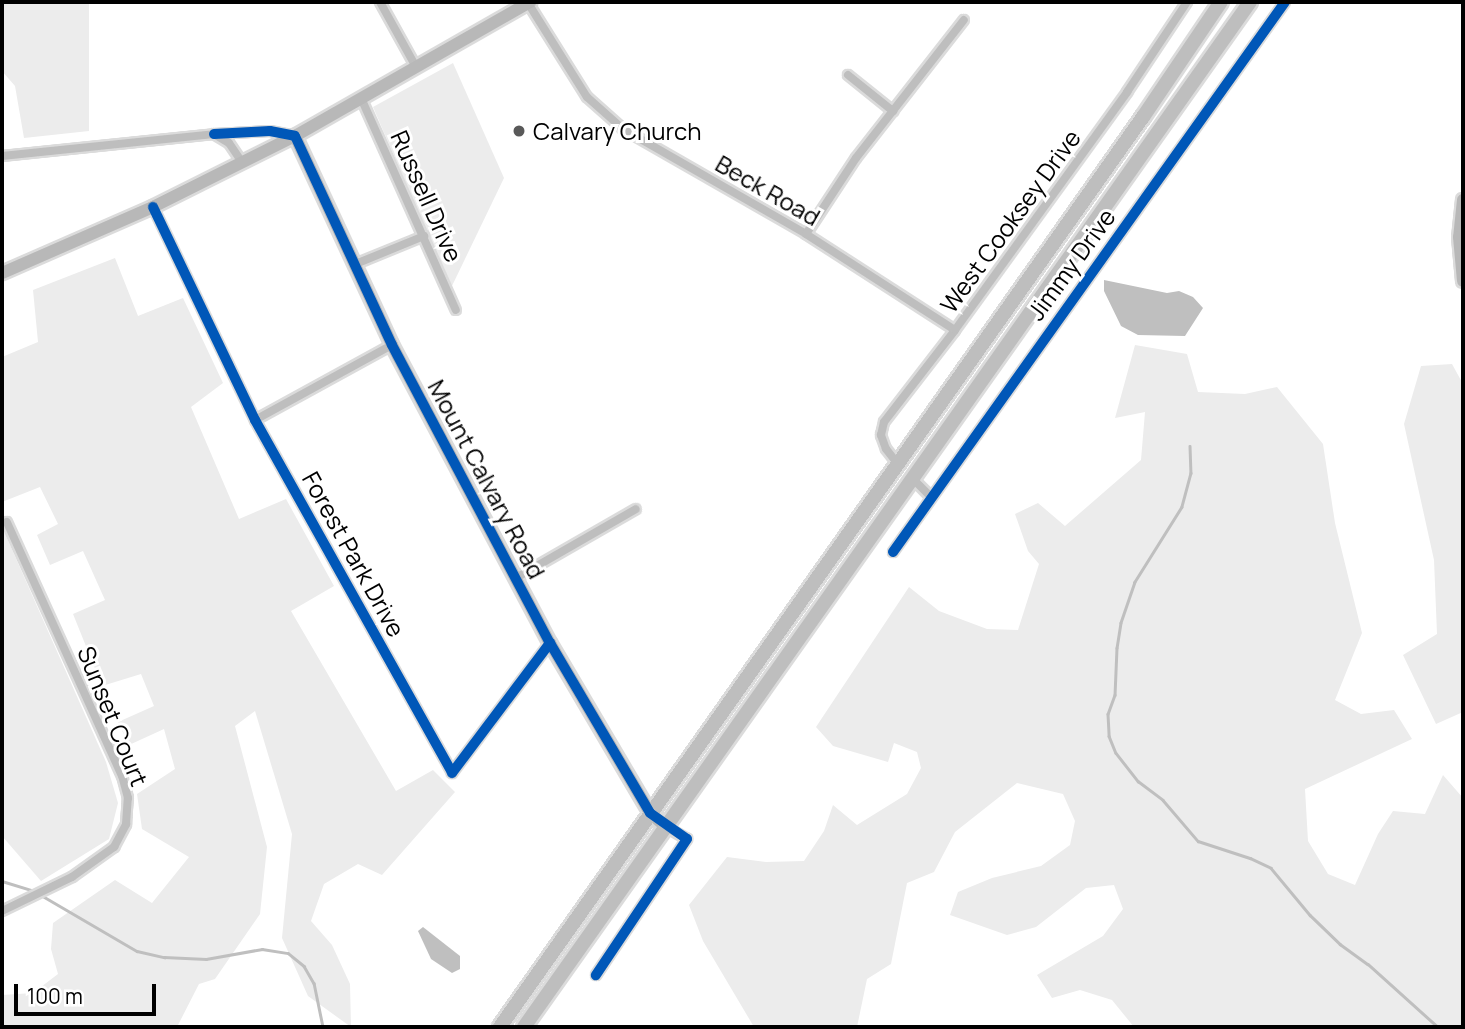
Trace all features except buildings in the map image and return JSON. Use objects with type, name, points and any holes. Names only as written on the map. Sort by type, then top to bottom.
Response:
[{"type":"highway","points":[[500,1027],[1143,117],[1221,2]]},
{"type":"highway","points":[[524,1027],[1250,2]]},
{"type":"street","points":[[380,2],[416,67]]},
{"type":"street","points":[[2,273],[153,207],[295,136],[529,2]]},
{"type":"street","name":"Beck Road","points":[[529,2],[587,97],[603,114],[623,129],[806,234],[955,330]]},
{"type":"street","name":"West Cooksey Drive","points":[[897,463],[886,449],[881,435],[884,422],[955,330],[1127,92],[1187,2]]},
{"type":"street","name":"Jimmy Drive","points":[[893,552],[1285,2]]},
{"type":"street","points":[[806,234],[856,158],[964,20]]},
{"type":"street","points":[[848,75],[893,111]]},
{"type":"street","name":"Russell Drive","points":[[361,98],[456,310]]},
{"type":"street","points":[[2,156],[215,134],[270,131],[295,136]]},
{"type":"street","points":[[215,134],[229,143],[242,162]]},
{"type":"street","name":"Mount Calvary Road","points":[[295,136],[392,345],[550,643],[650,813],[666,827]]},
{"type":"street","points":[[1463,200],[1459,237],[1463,281]]},
{"type":"street","name":"Forest Park Drive","points":[[153,207],[255,420],[452,773],[550,643]]},
{"type":"street","points":[[354,265],[424,236]]},
{"type":"street","points":[[255,420],[392,345]]},
{"type":"street","points":[[913,479],[931,497]]},
{"type":"street","points":[[516,579],[636,509]]},
{"type":"street","name":"Sunset Court","points":[[2,911],[72,877],[114,847],[126,824],[128,798],[122,776],[7,522]]},
{"type":"street","points":[[596,975],[687,839],[666,827]]},
{"type":"shaded area","points":[[2,2],[89,2],[89,131],[24,138],[15,86],[2,71]]},
{"type":"shaded area","points":[[453,63],[504,178],[451,288],[373,107]]},
{"type":"shaded area","points":[[115,258],[138,316],[183,298],[223,383],[191,407],[239,519],[286,499],[334,586],[291,611],[396,791],[433,770],[455,792],[382,875],[358,864],[324,884],[311,921],[332,945],[350,984],[351,1027],[308,996],[282,938],[292,834],[255,711],[235,726],[267,847],[260,914],[215,979],[199,984],[177,1027],[2,1027],[2,995],[33,993],[58,974],[51,949],[53,923],[115,880],[152,903],[189,857],[142,829],[137,794],[175,769],[164,729],[129,745],[118,722],[154,706],[141,674],[102,686],[73,614],[105,600],[83,551],[50,565],[37,535],[58,524],[40,487],[2,502],[2,357],[38,342],[33,290]]},
{"type":"shaded area","points":[[1104,280],[1167,293],[1179,291],[1193,297],[1203,308],[1185,336],[1138,335],[1121,326],[1104,291]]},
{"type":"shaded area","points":[[1135,345],[1187,354],[1198,392],[1245,394],[1277,387],[1323,444],[1335,523],[1362,633],[1335,700],[1361,714],[1394,710],[1412,739],[1305,789],[1308,841],[1328,874],[1355,885],[1378,834],[1393,811],[1425,814],[1443,775],[1463,798],[1463,1027],[1134,1027],[1112,1000],[1080,990],[1052,998],[1037,975],[1103,936],[1123,909],[1114,885],[1086,888],[1036,927],[1007,935],[950,915],[958,892],[992,878],[1041,866],[1070,845],[1075,821],[1063,794],[1017,783],[955,832],[934,872],[907,883],[891,964],[867,979],[857,1027],[754,1027],[703,941],[689,905],[727,857],[766,862],[804,861],[824,831],[833,805],[857,825],[907,794],[921,768],[917,752],[894,743],[888,762],[833,746],[816,727],[909,587],[939,611],[987,629],[1018,630],[1039,564],[1028,551],[1015,514],[1038,503],[1065,526],[1141,460],[1145,412],[1115,418]]},
{"type":"shaded area","points":[[1452,364],[1463,384],[1463,712],[1436,724],[1403,655],[1437,634],[1434,560],[1404,424],[1421,366]]},
{"type":"shaded area","points":[[2,527],[106,762],[118,803],[109,839],[41,881],[2,836]]},
{"type":"shaded area","points":[[423,927],[460,956],[460,969],[452,973],[431,959],[418,931]]},
{"type":"waterway","points":[[1190,446],[1191,473],[1182,507],[1135,582],[1121,623],[1115,695],[1108,714],[1109,736],[1116,753],[1138,781],[1163,800],[1198,841],[1271,868],[1310,915],[1340,944],[1368,964],[1438,1027]]},
{"type":"waterway","points":[[2,881],[35,891]]},
{"type":"waterway","points":[[41,895],[137,951],[164,957],[206,959],[262,949],[288,953],[304,966],[314,983],[323,1027]]},
{"type":"cycle path","points":[[893,552],[1285,2]]},
{"type":"cycle path","points":[[214,134],[270,131],[295,136],[392,345],[550,643],[650,813],[687,839],[596,975]]},
{"type":"cycle path","points":[[153,207],[255,420],[452,773],[550,643]]},
{"type":"place","name":"Calvary Church","points":[[519,131]]}]
